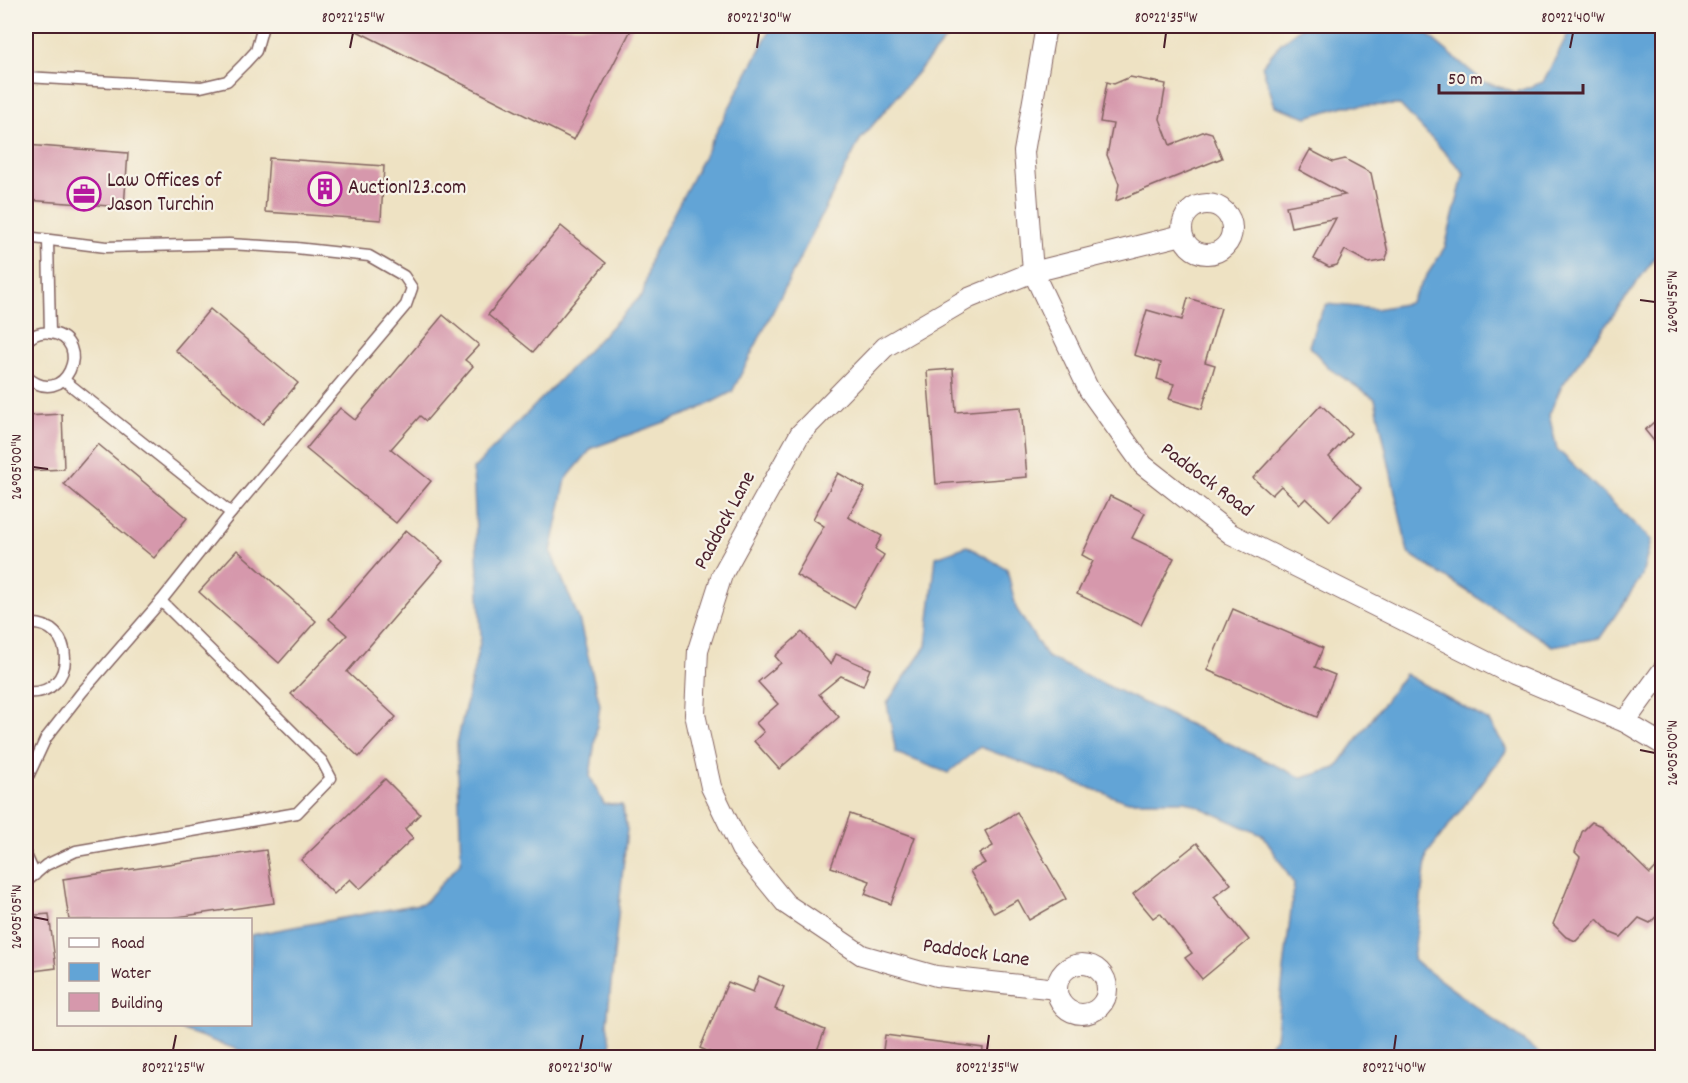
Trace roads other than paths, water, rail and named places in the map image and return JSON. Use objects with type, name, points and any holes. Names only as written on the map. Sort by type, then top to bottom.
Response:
[{"type":"street","name":"Paddock Road","points":[[1048,26],[1045,32],[1024,152],[1033,272],[1089,390],[1143,465],[1231,534],[1514,675],[1625,722],[1662,744]]},
{"type":"street","name":"Paddock Lane","points":[[1057,989],[936,976],[862,955],[786,904],[741,849],[711,787],[695,714],[698,650],[722,575],[800,434],[885,347],[969,298],[1033,272],[1182,235]]},
{"type":"street","points":[[1625,722],[1662,671]]},
{"type":"lane","points":[[26,77],[201,87],[227,81],[255,51],[263,26]]},
{"type":"lane","points":[[26,237],[106,247],[229,244],[369,256],[404,276],[412,288],[406,305],[231,513],[161,601],[82,692],[46,738],[26,781]]},
{"type":"lane","points":[[48,240],[50,333]]},
{"type":"lane","points":[[26,342],[32,336],[41,333],[59,335],[72,350],[73,359],[72,368],[64,380],[56,384],[46,386],[37,384],[26,376]]},
{"type":"lane","points":[[64,380],[231,513]]},
{"type":"lane","points":[[26,882],[46,865],[76,851],[297,813],[332,778],[322,761],[161,601]]},
{"type":"lane","points":[[26,624],[44,626],[56,633],[63,644],[66,655],[62,674],[54,684],[44,690],[26,692]]},
{"type":"lane","points":[[26,855],[35,875]]},
{"type":"water","points":[[772,26],[957,26],[860,140],[732,392],[693,412],[592,448],[566,479],[551,552],[579,619],[600,705],[590,776],[604,804],[622,805],[627,829],[607,1023],[612,1057],[258,1057],[172,1026],[252,1026],[252,935],[424,903],[461,862],[457,743],[481,638],[473,469],[643,294],[651,257]]},
{"type":"water","points":[[1303,26],[1417,26],[1484,82],[1516,92],[1543,82],[1572,26],[1662,26],[1662,248],[1561,387],[1549,415],[1557,449],[1651,540],[1642,576],[1600,638],[1552,646],[1408,553],[1375,399],[1330,369],[1309,346],[1317,321],[1327,304],[1376,309],[1409,303],[1445,247],[1464,173],[1400,105],[1344,106],[1307,117],[1275,106],[1262,66],[1281,43]]},
{"type":"water","points":[[967,546],[1007,569],[1016,608],[1047,657],[1302,778],[1336,768],[1405,674],[1489,721],[1507,750],[1427,854],[1413,960],[1545,1057],[1257,1057],[1276,1038],[1294,884],[1264,836],[1186,801],[1125,801],[980,747],[948,773],[896,753],[887,703],[926,646],[936,557]]},
{"type":"place","name":"Auction123.com","points":[[325,189]]},
{"type":"place","name":"Law Offices of Jason Turchin","points":[[84,194]]}]
